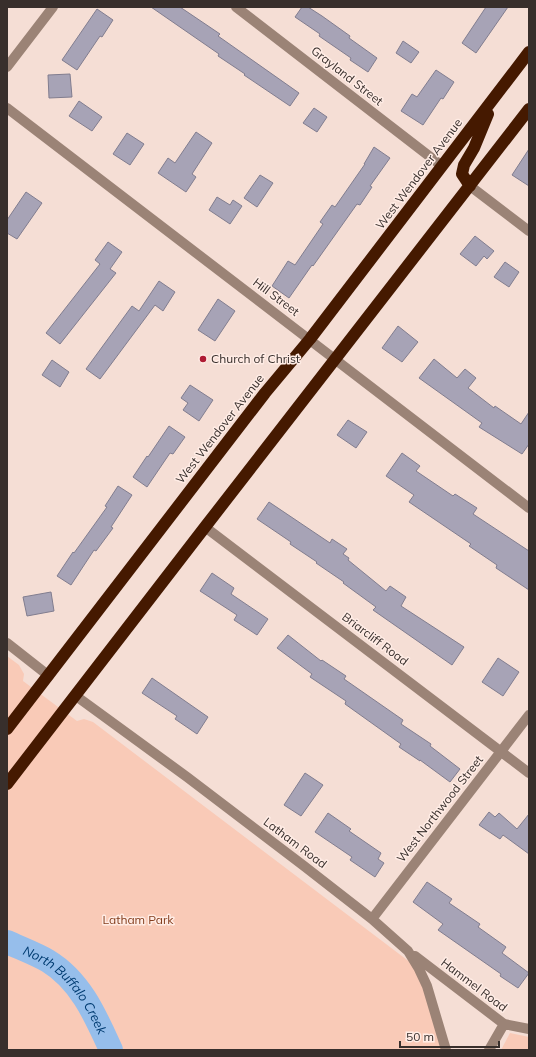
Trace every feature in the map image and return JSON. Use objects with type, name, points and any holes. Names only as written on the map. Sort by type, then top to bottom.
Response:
[{"type":"highway","name":"West Wendover Avenue","points":[[7,729],[265,392],[310,339],[529,52]]},
{"type":"highway","points":[[470,186],[462,174],[464,165],[474,148],[493,99]]},
{"type":"highway","points":[[7,784],[205,526],[529,109]]},
{"type":"street","points":[[7,67],[53,7]]},
{"type":"street","name":"Grayland Street","points":[[236,7],[442,166]]},
{"type":"street","name":"Hill Street","points":[[7,108],[529,508]]},
{"type":"street","points":[[470,186],[529,231]]},
{"type":"street","name":"Briarcliff Road","points":[[205,526],[529,773]]},
{"type":"street","points":[[7,643],[49,676]]},
{"type":"street","name":"Latham Road","points":[[76,696],[187,777],[372,918],[408,951],[427,986],[446,1050]]},
{"type":"street","name":"West Northwood Street","points":[[372,918],[529,715]]},
{"type":"street","name":"Hammel Road","points":[[408,951],[504,1024],[529,1029]]},
{"type":"street","points":[[489,1050],[504,1024]]},
{"type":"green space","name":"Latham Park","points":[[7,656],[19,665],[24,674],[23,681],[77,721],[84,719],[93,722],[419,969],[446,1050],[7,1050]]},
{"type":"green space","points":[[510,1033],[529,1037],[529,1050],[501,1050]]},
{"type":"building","points":[[151,7],[180,7],[220,34],[218,36],[299,93],[290,106],[244,75],[245,74],[218,56],[219,54]]},
{"type":"building","points":[[302,7],[308,7],[322,16],[377,58],[368,72],[350,60],[351,58],[319,36],[320,34],[295,17]]},
{"type":"building","points":[[486,7],[508,7],[476,53],[462,43]]},
{"type":"building","points":[[97,9],[113,20],[102,37],[100,36],[77,70],[62,60]]},
{"type":"building","points":[[403,41],[419,52],[411,63],[396,53]]},
{"type":"building","points":[[436,70],[454,82],[423,125],[401,111],[412,94],[417,97]]},
{"type":"building","points":[[70,74],[72,97],[49,98],[48,75]]},
{"type":"building","points":[[79,101],[102,117],[92,131],[69,116]]},
{"type":"building","points":[[314,108],[327,117],[317,132],[303,123]]},
{"type":"building","points":[[196,132],[212,143],[192,174],[196,177],[186,192],[158,173],[168,158],[175,163]]},
{"type":"building","points":[[127,133],[144,144],[130,165],[113,154]]},
{"type":"building","points":[[374,147],[390,158],[370,186],[372,187],[360,205],[357,204],[289,298],[272,286],[288,261],[295,265],[323,224],[320,222],[332,205],[335,207],[365,164]]},
{"type":"building","points":[[529,149],[529,186],[512,175]]},
{"type":"building","points":[[260,175],[273,183],[257,207],[244,198]]},
{"type":"building","points":[[26,192],[42,203],[17,239],[7,233],[7,220]]},
{"type":"building","points":[[217,197],[230,205],[233,200],[242,206],[230,224],[209,210]]},
{"type":"building","points":[[475,236],[494,251],[487,259],[484,256],[476,266],[460,254]]},
{"type":"building","points":[[108,242],[122,252],[110,269],[116,273],[60,344],[46,333],[100,264],[95,260]]},
{"type":"building","points":[[505,262],[519,272],[509,287],[494,277]]},
{"type":"building","points":[[159,281],[175,292],[163,311],[155,305],[100,379],[86,369],[132,306],[139,311]]},
{"type":"building","points":[[218,299],[235,311],[215,341],[198,330]]},
{"type":"building","points":[[398,326],[418,342],[402,362],[382,348]]},
{"type":"building","points":[[434,359],[457,378],[465,369],[476,378],[468,388],[494,408],[495,406],[521,424],[529,412],[529,444],[522,454],[479,427],[482,423],[419,378]]},
{"type":"building","points":[[52,360],[69,372],[60,387],[42,375]]},
{"type":"building","points":[[190,385],[213,400],[199,421],[183,410],[188,403],[181,398]]},
{"type":"building","points":[[348,420],[367,432],[356,448],[337,435]]},
{"type":"building","points":[[169,426],[185,437],[173,454],[170,453],[147,487],[133,477]]},
{"type":"building","points":[[402,453],[420,466],[416,471],[453,496],[455,494],[477,508],[473,514],[529,551],[529,590],[496,568],[497,565],[469,546],[471,544],[409,502],[414,495],[386,476]]},
{"type":"building","points":[[118,486],[132,495],[111,527],[113,528],[96,551],[94,550],[71,585],[57,576],[107,507],[105,506]]},
{"type":"building","points":[[269,502],[330,543],[332,539],[347,549],[343,554],[349,558],[348,560],[386,591],[390,586],[406,597],[401,606],[464,647],[452,665],[373,610],[376,607],[343,583],[344,582],[316,563],[317,562],[290,544],[291,542],[257,519]]},
{"type":"building","points":[[212,573],[234,588],[231,594],[268,619],[257,635],[234,620],[237,615],[200,591]]},
{"type":"building","points":[[51,592],[54,611],[27,616],[23,597]]},
{"type":"building","points":[[288,635],[321,661],[322,660],[346,676],[344,679],[403,720],[401,724],[431,744],[430,746],[460,769],[450,782],[399,747],[401,744],[345,704],[346,701],[310,677],[312,674],[277,648]]},
{"type":"building","points":[[498,658],[519,672],[503,696],[482,682]]},
{"type":"building","points":[[152,678],[208,717],[197,734],[175,719],[177,716],[142,693]]},
{"type":"building","points":[[305,773],[323,785],[301,816],[284,805]]},
{"type":"building","points":[[489,812],[495,817],[499,813],[517,829],[529,814],[529,854],[503,835],[500,839],[479,825]]},
{"type":"building","points":[[328,813],[351,829],[349,831],[381,853],[378,859],[384,863],[375,877],[350,860],[352,857],[315,832]]},
{"type":"building","points":[[427,882],[452,899],[449,903],[480,924],[478,927],[506,947],[502,953],[529,973],[518,988],[500,976],[501,974],[438,930],[443,924],[413,902]]},
{"type":"waterway","name":"North Buffalo Creek","points":[[7,942],[48,961],[60,969],[70,979],[93,1013],[111,1050]]},
{"type":"place","name":"Church of Christ","points":[[203,359]]}]
